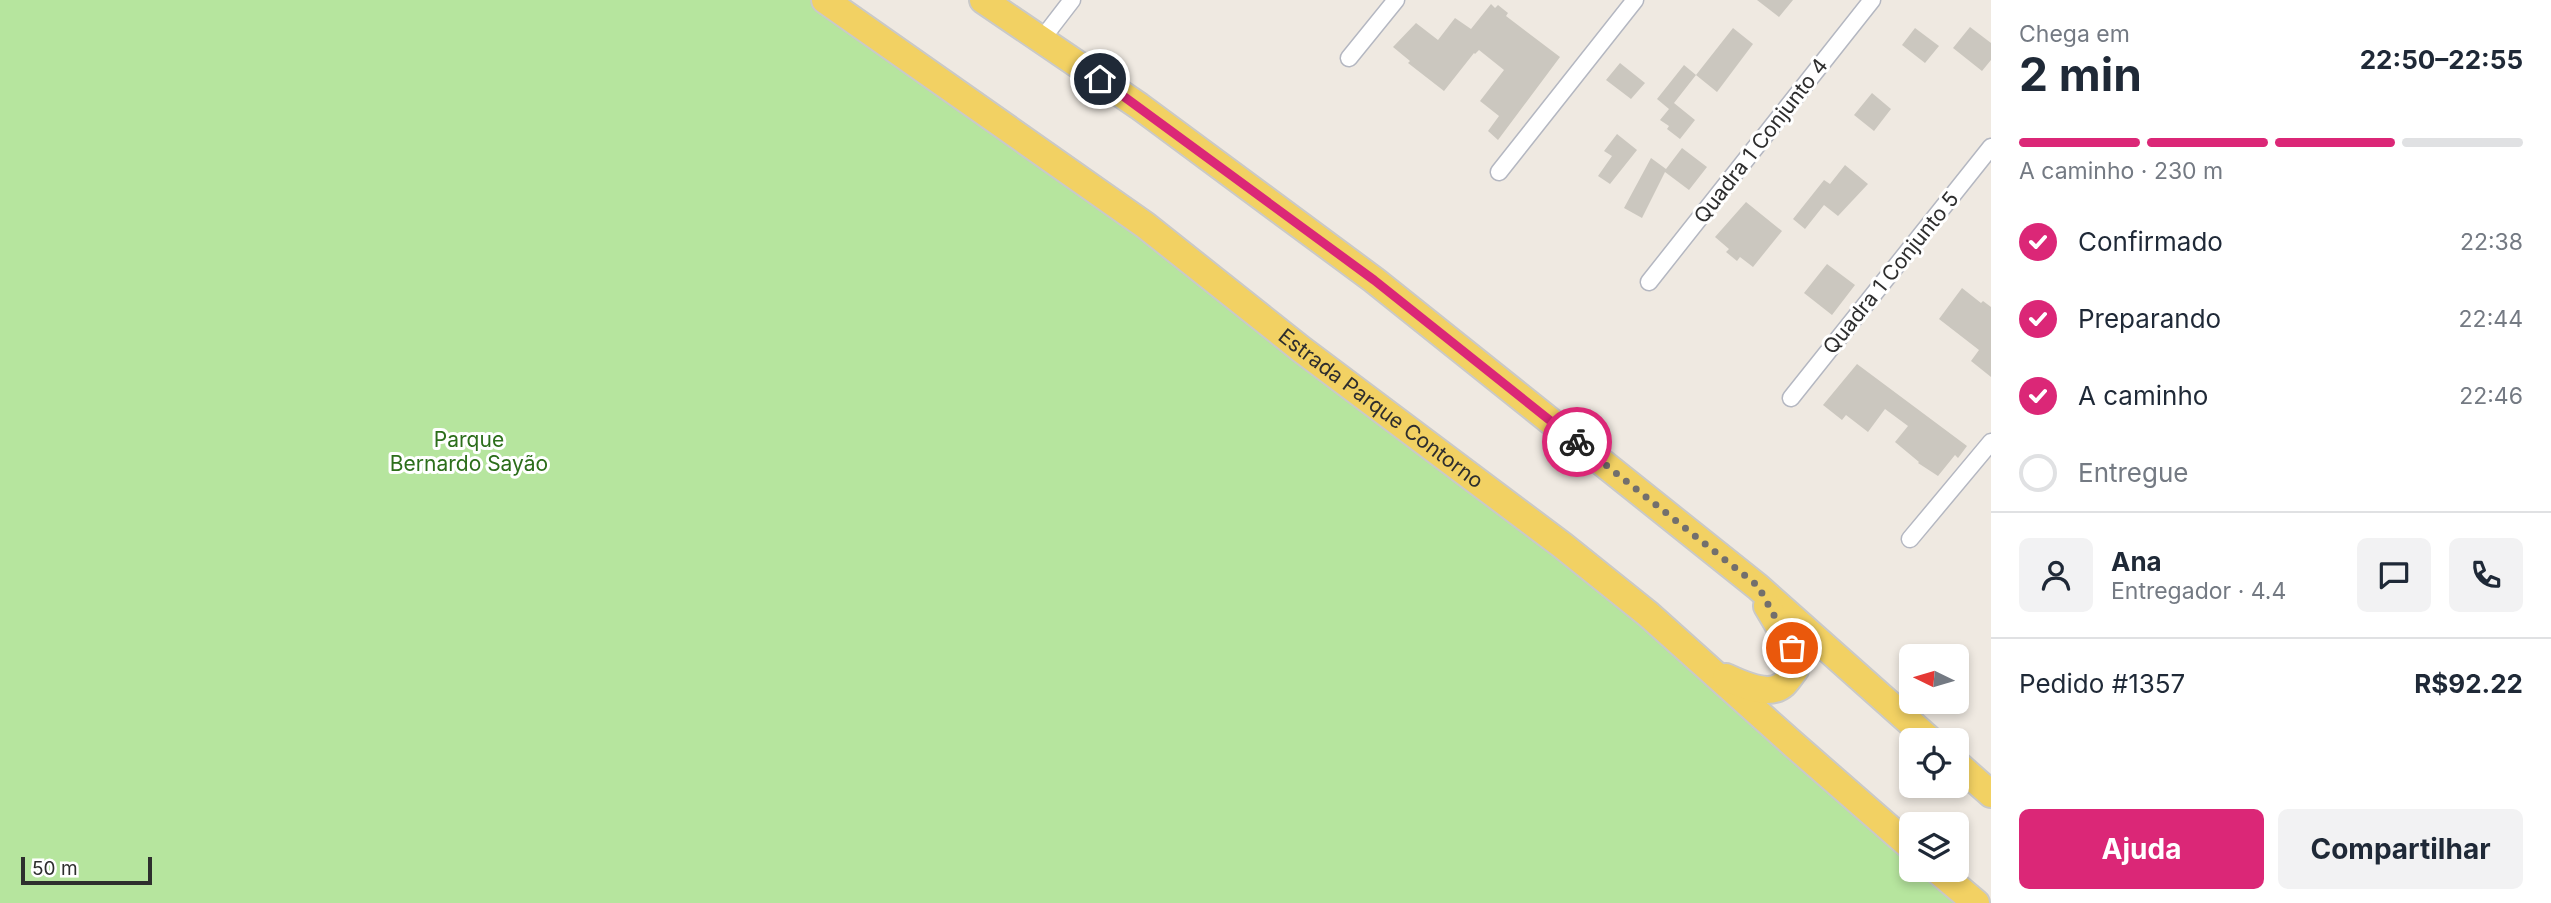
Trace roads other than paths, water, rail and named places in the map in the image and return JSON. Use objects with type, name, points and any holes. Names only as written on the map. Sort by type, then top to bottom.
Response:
[{"type":"main road","name":"Estrada Parque Contorno","points":[[825,0],[1145,225],[1300,349],[1562,545],[1648,614],[1899,836]]},
{"type":"main road","points":[[998,4],[1042,39],[1139,106],[1374,280],[1758,586],[1917,728]]},
{"type":"main road","points":[[1708,668],[1744,685],[1763,689],[1775,689],[1783,685],[1795,670],[1792,648],[1758,586]]},
{"type":"main road","points":[[1969,775],[1991,794]]},
{"type":"main road","points":[[1951,882],[1976,903]]},
{"type":"street","points":[[1042,39],[1072,0]]},
{"type":"street","points":[[1349,58],[1396,0]]},
{"type":"street","points":[[1499,172],[1635,0]]},
{"type":"street","name":"Quadra 1 Conjunto 4","points":[[1649,282],[1872,0]]},
{"type":"street","name":"Quadra 1 Conjunto 5","points":[[1791,398],[1991,147]]},
{"type":"street","points":[[1910,539],[1991,442]]},
{"type":"park label","name":"Parque Bernardo Sayão","points":[[469,452]]}]
